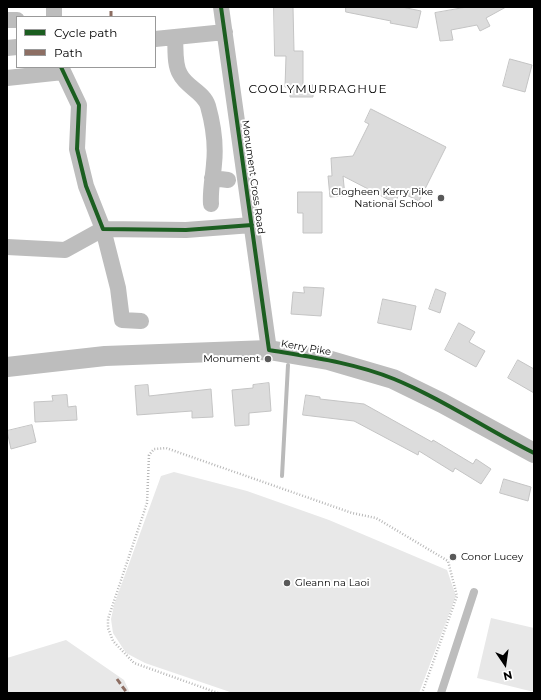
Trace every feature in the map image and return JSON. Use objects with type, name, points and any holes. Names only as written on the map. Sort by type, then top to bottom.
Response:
[{"type":"street","name":"Monument Cross Road","points":[[221,7],[269,350]]},
{"type":"street","points":[[156,39],[225,32]]},
{"type":"street","points":[[175,37],[179,73],[186,83],[199,93],[207,104],[214,144],[214,164],[210,188],[211,204]]},
{"type":"street","points":[[7,78],[62,70],[79,105],[77,148],[86,186],[103,229],[118,288],[122,320],[141,321]]},
{"type":"street","points":[[212,178],[228,180]]},
{"type":"street","points":[[7,247],[64,250],[103,229],[186,230],[252,224]]},
{"type":"street","name":"Kerry Pike","points":[[7,367],[105,356],[269,350],[328,360],[393,379],[442,403],[534,454]]},
{"type":"lane","points":[[441,693],[474,592]]},
{"type":"path","points":[[218,693],[134,663],[113,641],[108,628],[108,619],[111,607],[147,503],[149,456],[154,449],[166,448],[352,513],[376,518],[448,561],[457,596],[422,693]]},
{"type":"shaded area","name":"Gleann na Laoi","points":[[174,472],[247,491],[329,520],[447,570],[456,596],[419,693],[233,693],[145,663],[126,653],[113,633],[111,619],[114,605],[161,476]]},
{"type":"shaded area","points":[[491,618],[534,628],[534,692],[477,678]]},
{"type":"shaded area","points":[[66,640],[124,680],[130,693],[7,693],[7,658]]},
{"type":"building","points":[[274,7],[293,7],[294,51],[303,51],[303,85],[313,85],[313,97],[290,97],[290,87],[285,87],[286,56],[275,56]]},
{"type":"building","points":[[346,7],[402,7],[421,11],[417,28],[346,12]]},
{"type":"building","points":[[467,7],[506,7],[486,18],[490,26],[480,31],[477,25],[451,30],[453,40],[440,41],[435,13]]},
{"type":"building","points":[[510,59],[532,65],[525,92],[503,86]]},
{"type":"building","points":[[371,109],[446,147],[419,201],[400,192],[395,203],[343,176],[345,196],[330,197],[328,176],[332,176],[331,158],[353,156],[369,124],[365,122]]},
{"type":"building","points":[[298,192],[322,192],[322,233],[303,233],[303,213],[298,213]]},
{"type":"building","points":[[304,287],[324,288],[321,316],[291,314],[293,292],[304,293]]},
{"type":"building","points":[[436,289],[446,293],[440,313],[429,309]]},
{"type":"building","points":[[383,299],[416,306],[411,330],[378,323]]},
{"type":"building","points":[[459,323],[475,332],[469,342],[485,351],[476,367],[445,350]]},
{"type":"building","points":[[518,360],[534,369],[534,393],[508,378]]},
{"type":"building","points":[[269,383],[271,411],[249,413],[249,425],[235,426],[232,390],[253,388],[253,385]]},
{"type":"building","points":[[148,385],[149,396],[211,389],[213,417],[192,418],[192,411],[137,415],[135,386]]},
{"type":"building","points":[[67,395],[68,407],[76,406],[77,420],[35,422],[34,402],[53,401],[52,396]]},
{"type":"building","points":[[306,395],[320,397],[320,399],[364,404],[432,442],[433,440],[473,464],[476,459],[491,469],[481,484],[455,468],[453,472],[419,451],[418,455],[354,421],[303,415]]},
{"type":"building","points":[[32,425],[36,442],[11,449],[7,431]]},
{"type":"building","points":[[504,479],[531,487],[528,501],[500,493]]},
{"type":"waterway","points":[[282,476],[288,365]]},
{"type":"marked path","points":[[111,7],[111,16]]},
{"type":"marked path","points":[[117,679],[127,693]]},
{"type":"cycle path","points":[[221,7],[269,350],[317,358],[379,373],[430,396],[534,453]]},
{"type":"cycle path","points":[[61,68],[79,105],[77,149],[86,186],[103,229],[186,230],[252,225]]},
{"type":"place","name":"Clogheen Kerry Pike National School","points":[[441,198]]},
{"type":"place","name":"Monument","points":[[268,359]]},
{"type":"place","name":"Conor Lucey","points":[[453,557]]},
{"type":"place","name":"Gleann na Laoi","points":[[287,583]]},
{"type":"district","name":"COOLYMURRAGHUE","points":[[318,89]]}]
